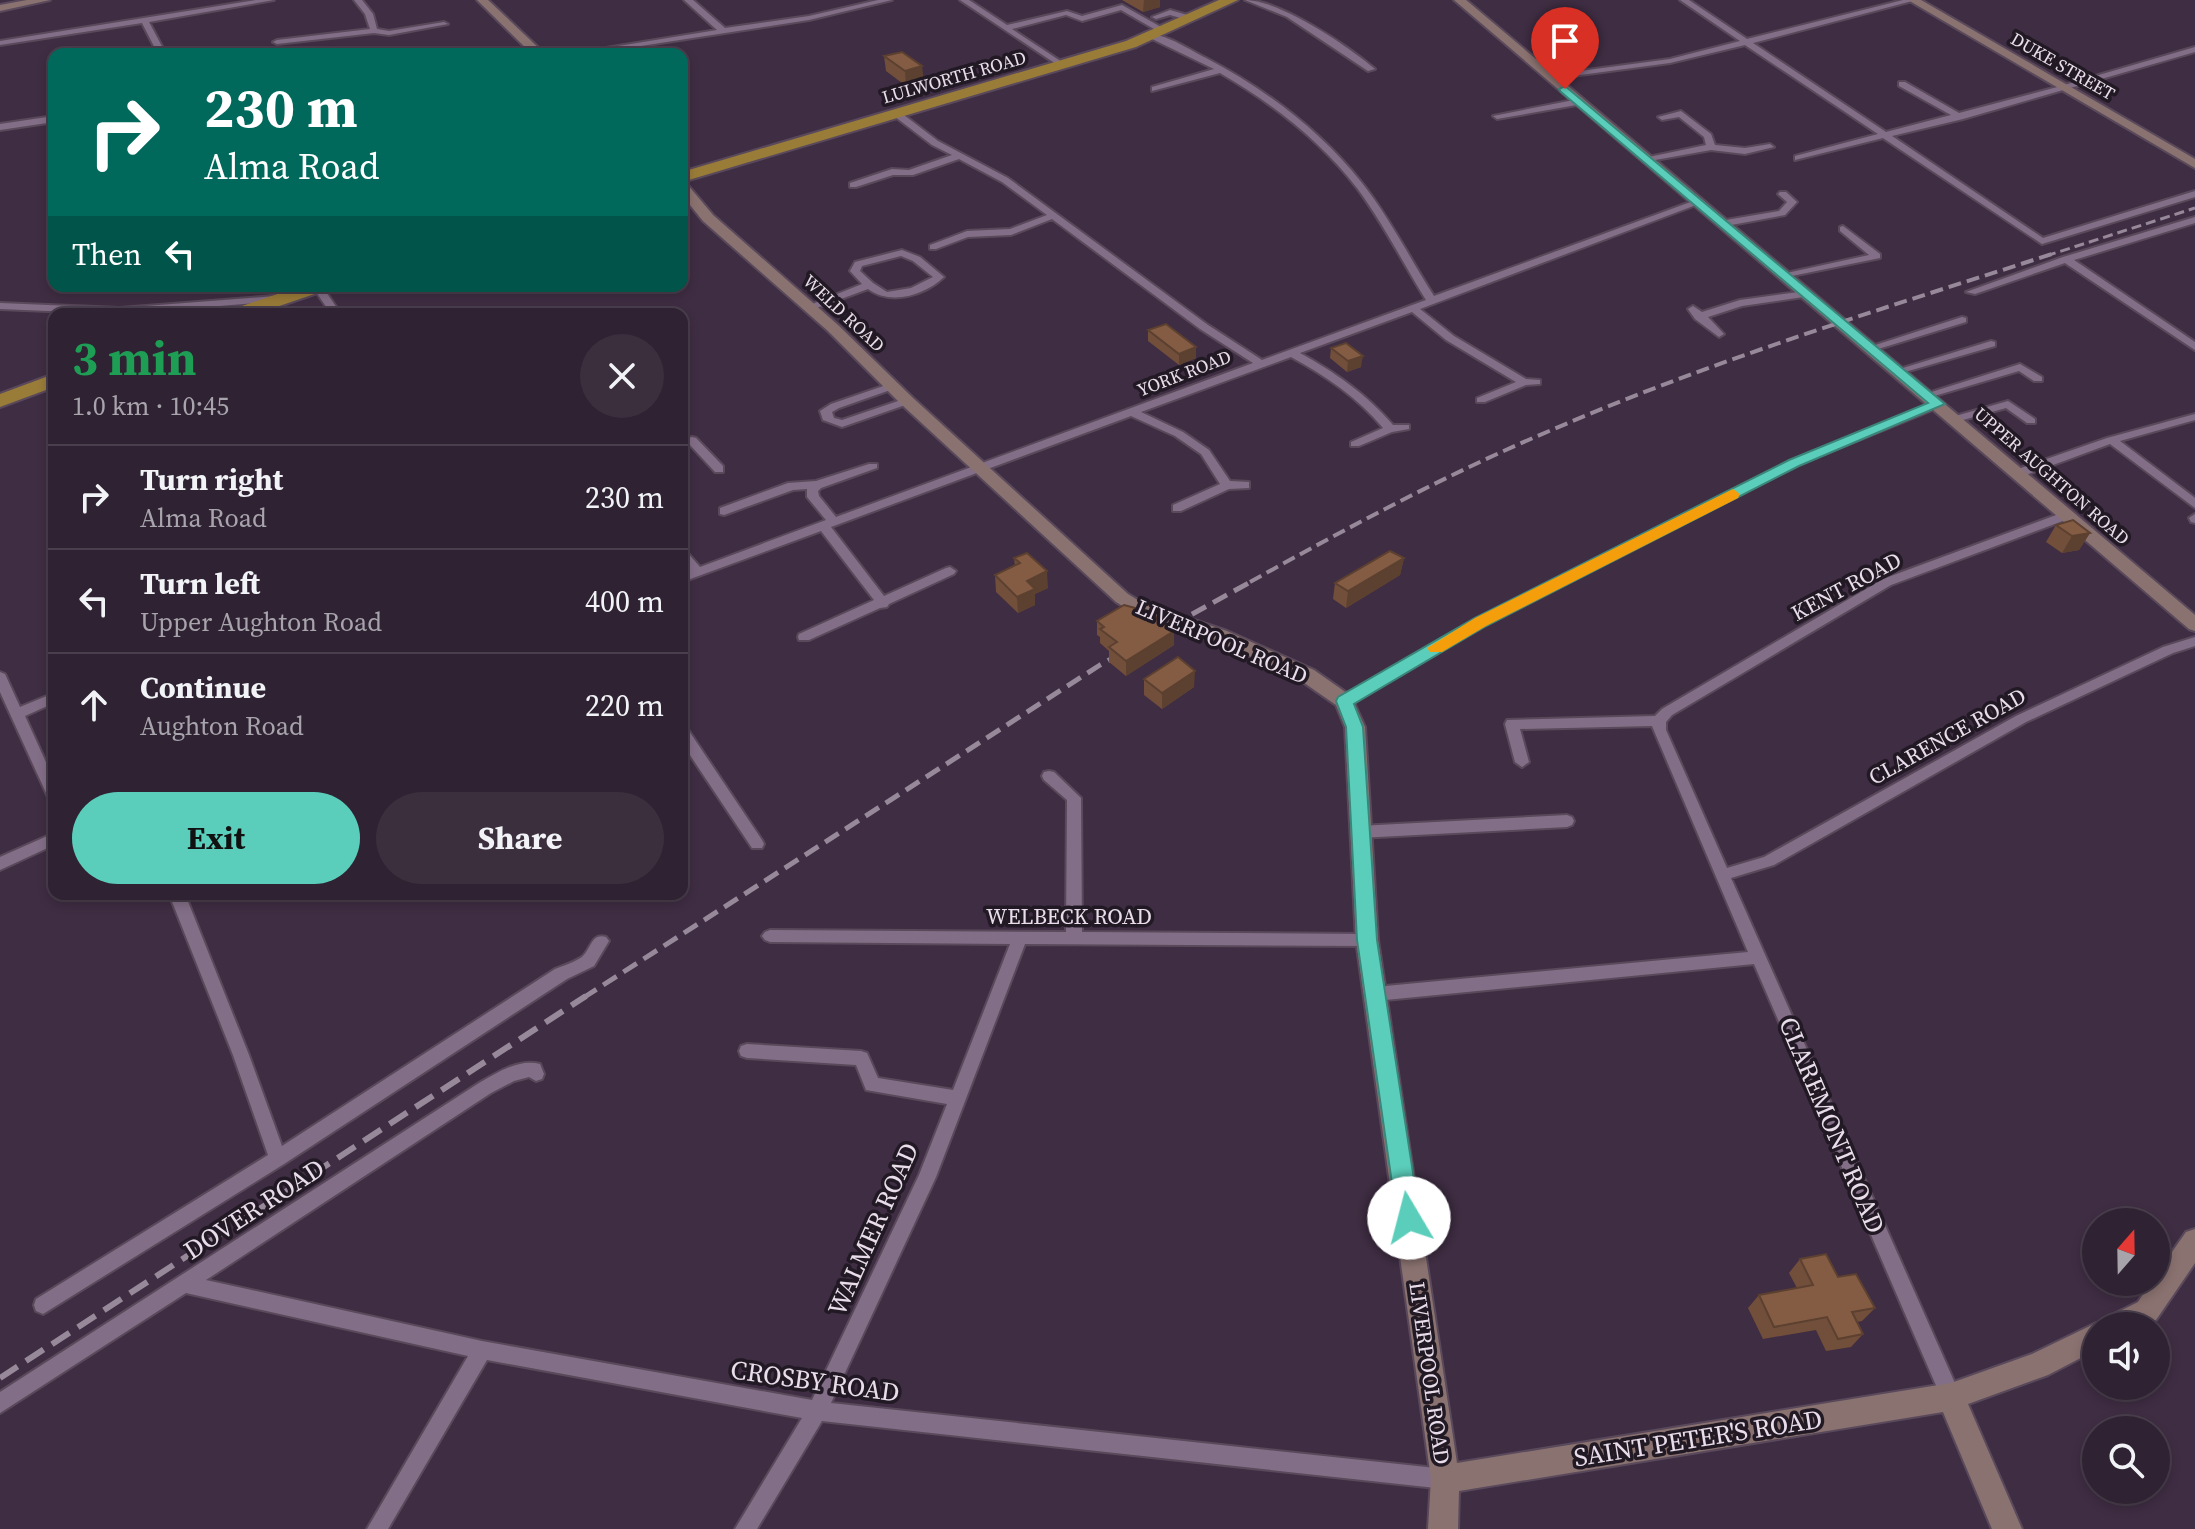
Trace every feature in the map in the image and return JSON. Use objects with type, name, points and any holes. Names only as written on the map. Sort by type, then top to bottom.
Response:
[{"type":"highway","name":"LULWORTH ROAD","points":[[688,175],[1062,66],[1158,28],[1191,19],[1231,0]]},
{"type":"highway","points":[[253,308],[300,292]]},
{"type":"highway","points":[[0,401],[48,382]]},
{"type":"street","points":[[0,7],[28,0]]},
{"type":"street","points":[[0,7],[45,0]]},
{"type":"street","points":[[0,43],[270,0]]},
{"type":"street","points":[[358,0],[369,14],[374,31]]},
{"type":"street","points":[[482,0],[533,48]]},
{"type":"street","points":[[688,0],[724,32]]},
{"type":"street","points":[[614,48],[724,32],[888,0]]},
{"type":"street","points":[[964,0],[1062,66]]},
{"type":"street","points":[[1249,0],[1290,15],[1366,70],[1382,66]]},
{"type":"street","name":"UPPER AUGHTON ROAD","points":[[1459,0],[1726,223],[2195,625]]},
{"type":"street","points":[[1684,0],[2042,241],[2195,194]]},
{"type":"street","points":[[1550,77],[1670,61],[1913,0]]},
{"type":"street","name":"DUKE STREET","points":[[1913,0],[2195,164]]},
{"type":"street","points":[[829,2],[842,11]]},
{"type":"street","points":[[1005,28],[1067,13],[1082,19],[1122,7],[1158,28],[1254,91],[1340,162],[1383,219],[1431,300]]},
{"type":"street","points":[[145,21],[159,48]]},
{"type":"street","points":[[278,42],[374,31],[389,33],[444,23]]},
{"type":"street","points":[[1798,158],[1960,117],[2195,49]]},
{"type":"street","points":[[1155,89],[1221,70]]},
{"type":"street","points":[[1886,87],[1914,82]]},
{"type":"street","points":[[1902,84],[1960,117]]},
{"type":"street","points":[[1497,116],[1579,102]]},
{"type":"street","points":[[897,114],[935,143],[1005,180],[1204,327],[1260,363]]},
{"type":"street","points":[[1662,117],[1681,114],[1708,136],[1711,147]]},
{"type":"street","points":[[0,127],[48,120]]},
{"type":"street","points":[[1647,160],[1711,147],[1745,151],[1770,147]]},
{"type":"street","points":[[853,185],[892,172],[910,173],[959,156]]},
{"type":"street","name":"WELD ROAD","points":[[688,194],[708,218],[810,307],[980,468]]},
{"type":"street","points":[[1726,223],[1782,213],[1792,202],[1783,194]]},
{"type":"street","name":"YORK ROAD","points":[[688,576],[1699,202]]},
{"type":"street","points":[[933,247],[967,234],[1011,232],[1053,216]]},
{"type":"street","points":[[1971,292],[2195,220]]},
{"type":"street","points":[[1786,276],[1877,256],[1843,229]]},
{"type":"street","points":[[899,252],[913,255],[939,277],[931,283],[896,294],[880,293],[869,285],[855,271],[858,264],[899,252]]},
{"type":"street","points":[[2066,259],[2195,347]]},
{"type":"street","points":[[810,307],[869,285]]},
{"type":"street","points":[[1719,334],[1696,313],[1806,294]]},
{"type":"street","points":[[225,308],[278,299]]},
{"type":"street","points":[[0,306],[48,308]]},
{"type":"street","points":[[1412,307],[1450,338],[1530,382],[1481,400]]},
{"type":"street","points":[[1871,348],[1962,320]]},
{"type":"street","points":[[1898,371],[1991,344]]},
{"type":"street","points":[[1292,353],[1331,374],[1364,398],[1390,429]]},
{"type":"street","points":[[1344,701],[1481,622],[1794,463],[1933,400],[2020,367],[2038,379]]},
{"type":"street","points":[[892,386],[835,406],[826,411],[829,420],[842,424],[907,401]]},
{"type":"street","points":[[1956,419],[2008,404],[2031,421]]},
{"type":"street","points":[[1132,412],[1179,434],[1205,452],[1227,485]]},
{"type":"street","points":[[2019,473],[2111,440],[2195,417]]},
{"type":"street","points":[[1355,444],[1390,429],[1405,427]]},
{"type":"street","points":[[688,442],[692,440],[719,469]]},
{"type":"street","points":[[2111,440],[2195,504]]},
{"type":"street","points":[[724,511],[792,486],[817,485],[873,466]]},
{"type":"street","name":"LIVERPOOL ROAD","points":[[980,468],[1122,598],[1245,646],[1307,675],[1344,701],[1355,727],[1367,940],[1445,1479],[1443,1529]]},
{"type":"street","points":[[817,485],[812,490],[813,497],[883,604]]},
{"type":"street","points":[[1177,508],[1227,485],[1245,485]]},
{"type":"street","name":"KENT ROAD","points":[[1659,721],[1667,712],[1887,582],[2067,515]]},
{"type":"street","points":[[688,561],[698,573]]},
{"type":"street","points":[[804,637],[883,604],[950,571]]},
{"type":"street","name":"CLARENCE ROAD","points":[[1723,875],[1769,861],[2021,719],[2168,650],[2195,641]]},
{"type":"street","points":[[0,677],[48,782]]},
{"type":"street","points":[[17,714],[48,701]]},
{"type":"street","points":[[1522,762],[1512,724],[1659,721]]},
{"type":"street","name":"CLAREMONT ROAD","points":[[1659,721],[1659,730],[2007,1529]]},
{"type":"street","points":[[688,741],[757,844]]},
{"type":"street","points":[[1049,776],[1074,798],[1074,938]]},
{"type":"street","points":[[1359,832],[1567,821]]},
{"type":"street","points":[[0,864],[48,842]]},
{"type":"street","points":[[179,900],[278,1158]]},
{"type":"street","name":"WELBECK ROAD","points":[[770,936],[1367,940]]},
{"type":"street","name":"WALMER ROAD","points":[[745,1529],[817,1411],[927,1177],[1020,938]]},
{"type":"street","points":[[43,1305],[278,1158],[561,974],[588,961],[601,941]]},
{"type":"street","points":[[1375,994],[1759,957]]},
{"type":"street","points":[[747,1051],[861,1058],[872,1085],[957,1098]]},
{"type":"street","name":"DOVER ROAD","points":[[0,1403],[485,1088],[524,1069],[534,1069],[536,1074]]},
{"type":"street","points":[[2145,1312],[2195,1241]]},
{"type":"street","name":"CROSBY ROAD","points":[[186,1284],[482,1350],[817,1411],[1445,1479]]},
{"type":"street","name":"SAINT PETER'S ROAD","points":[[1445,1479],[1951,1397],[2038,1365],[2082,1343]]},
{"type":"street","points":[[377,1529],[482,1350]]},
{"type":"building","points":[[902,52],[922,66],[905,71],[884,56]]},
{"type":"building","points":[[1166,324],[1196,347],[1179,354],[1148,330]]},
{"type":"building","points":[[1346,343],[1363,356],[1348,361],[1331,348]]},
{"type":"building","points":[[2073,520],[2090,533],[2072,536],[2056,525]]},
{"type":"building","points":[[1390,551],[1404,558],[1348,591],[1335,583]]},
{"type":"building","points":[[1027,553],[1047,571],[1027,581],[1035,589],[1017,597],[995,575],[1020,563],[1014,558]]},
{"type":"building","points":[[1124,605],[1150,612],[1174,631],[1126,661],[1109,647],[1117,642],[1100,629],[1104,627],[1097,621]]},
{"type":"building","points":[[1178,657],[1195,671],[1162,693],[1144,679]]},
{"type":"building","points":[[1826,1254],[1838,1277],[1856,1274],[1875,1308],[1852,1312],[1863,1334],[1838,1339],[1827,1317],[1774,1327],[1759,1295],[1813,1285],[1800,1259]]},
{"type":"railway","points":[[2046,256],[2195,208]]},
{"type":"railway","points":[[1250,582],[1438,482],[1615,404],[1801,336],[2052,254]]},
{"type":"railway","points":[[583,998],[1100,665],[1254,580]]},
{"type":"railway","points":[[0,1378],[586,996]]},
{"type":"slow traffic","points":[[1436,648],[1733,494]]},
{"type":"route","points":[[1409,1218],[1367,940],[1355,727],[1344,701],[1481,622],[1794,463],[1938,404],[1565,89]]}]
